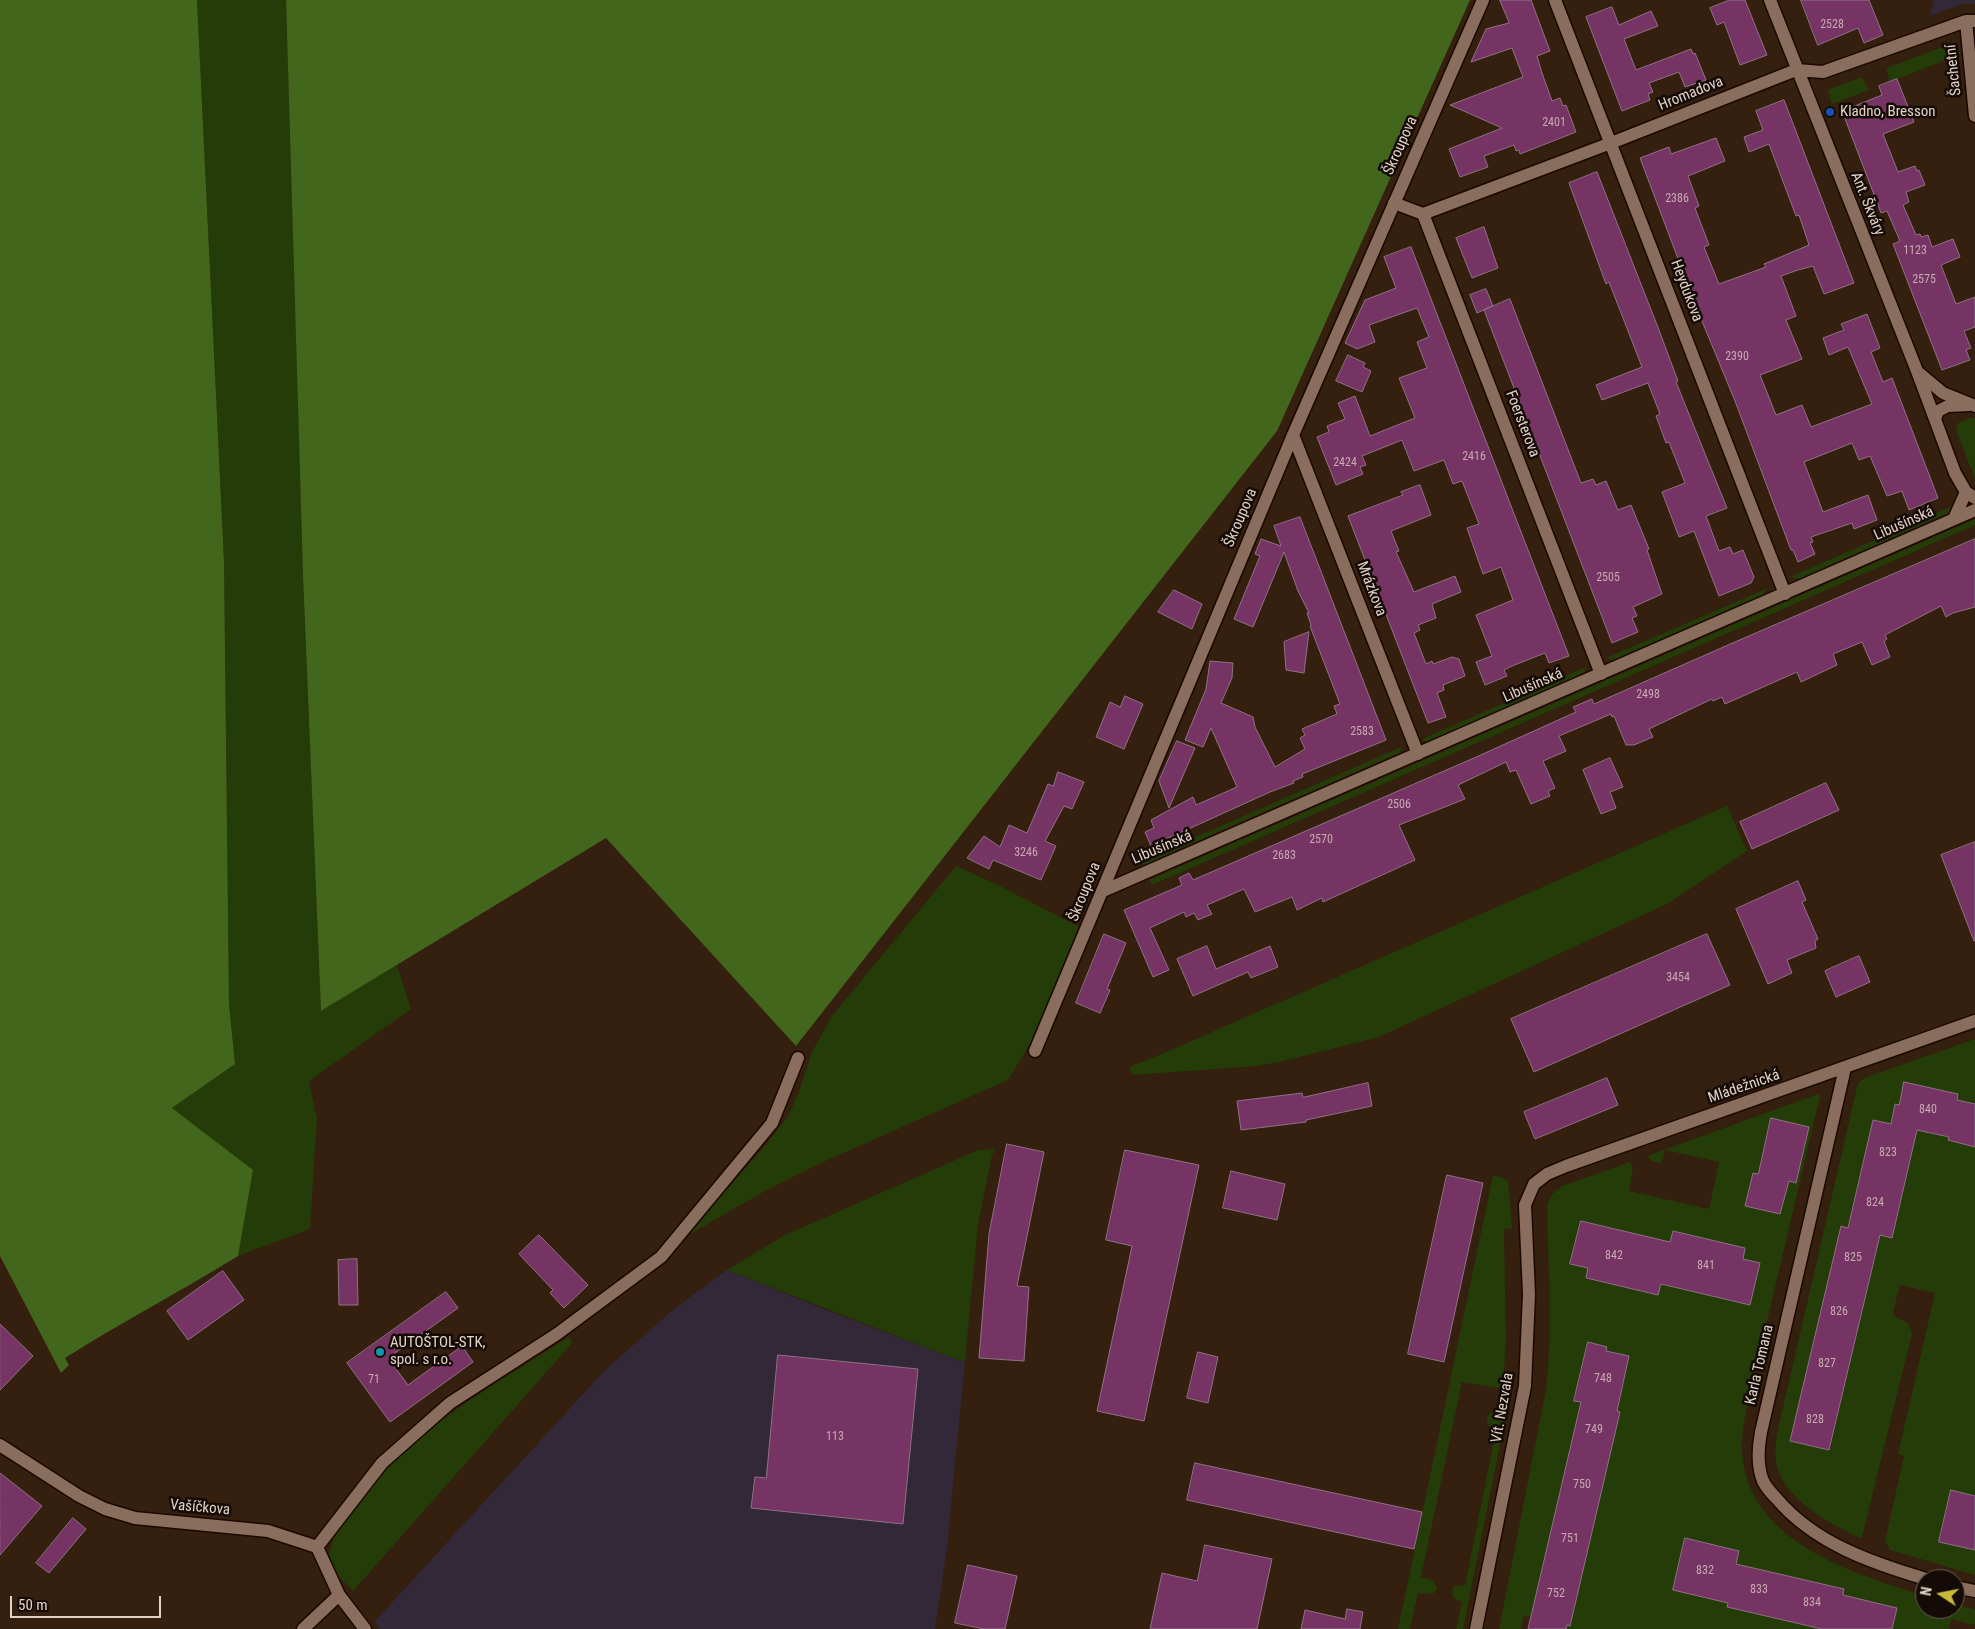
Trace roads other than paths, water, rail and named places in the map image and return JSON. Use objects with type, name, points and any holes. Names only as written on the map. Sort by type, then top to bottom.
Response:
[{"type":"street","name":"Škroupova","points":[[1035,1051],[1293,435],[1483,0]]},
{"type":"street","name":"Heydukova","points":[[1555,0],[1785,594]]},
{"type":"street","name":"Ant. Škváry","points":[[1770,0],[1796,70],[1917,371],[1955,473],[1971,495]]},
{"type":"street","name":"Hromadova","points":[[1423,214],[1796,70],[1822,72],[1970,21]]},
{"type":"street","name":"Šachetní","points":[[1970,21],[1975,116]]},
{"type":"street","points":[[1394,204],[1423,214]]},
{"type":"street","name":"Foersterova","points":[[1423,214],[1601,674]]},
{"type":"street","points":[[1917,371],[1943,393],[1973,405]]},
{"type":"street","points":[[1935,419],[1938,411],[1948,406],[1973,405]]},
{"type":"street","name":"Mrázkova","points":[[1293,435],[1418,754]]},
{"type":"street","points":[[1954,519],[1971,495]]},
{"type":"street","name":"Libušínská","points":[[1103,891],[1975,510]]},
{"type":"street","name":"Mládežnická","points":[[1530,1190],[1540,1178],[1566,1166],[1975,1021]]},
{"type":"street","points":[[365,1629],[339,1595],[317,1547],[382,1463],[450,1403],[557,1334],[661,1257],[772,1123],[798,1058]]},
{"type":"street","name":"Karla Tomana","points":[[1845,1068],[1761,1432],[1759,1460],[1764,1482],[1780,1504],[1800,1522],[1846,1550],[1888,1568],[1915,1576]]},
{"type":"street","name":"Vít. Nezvala","points":[[1476,1629],[1522,1404],[1529,1313],[1525,1205],[1530,1190]]},
{"type":"street","name":"Vašíčkova","points":[[0,1445],[79,1496],[113,1511],[135,1518],[268,1531],[317,1547]]},
{"type":"street","points":[[303,1629],[339,1595]]},
{"type":"place","name":"Kladno, Bresson","points":[[1830,112]]},
{"type":"place","name":"AUTOŠTOL-STK, spol. s r.o.","points":[[380,1352]]}]
